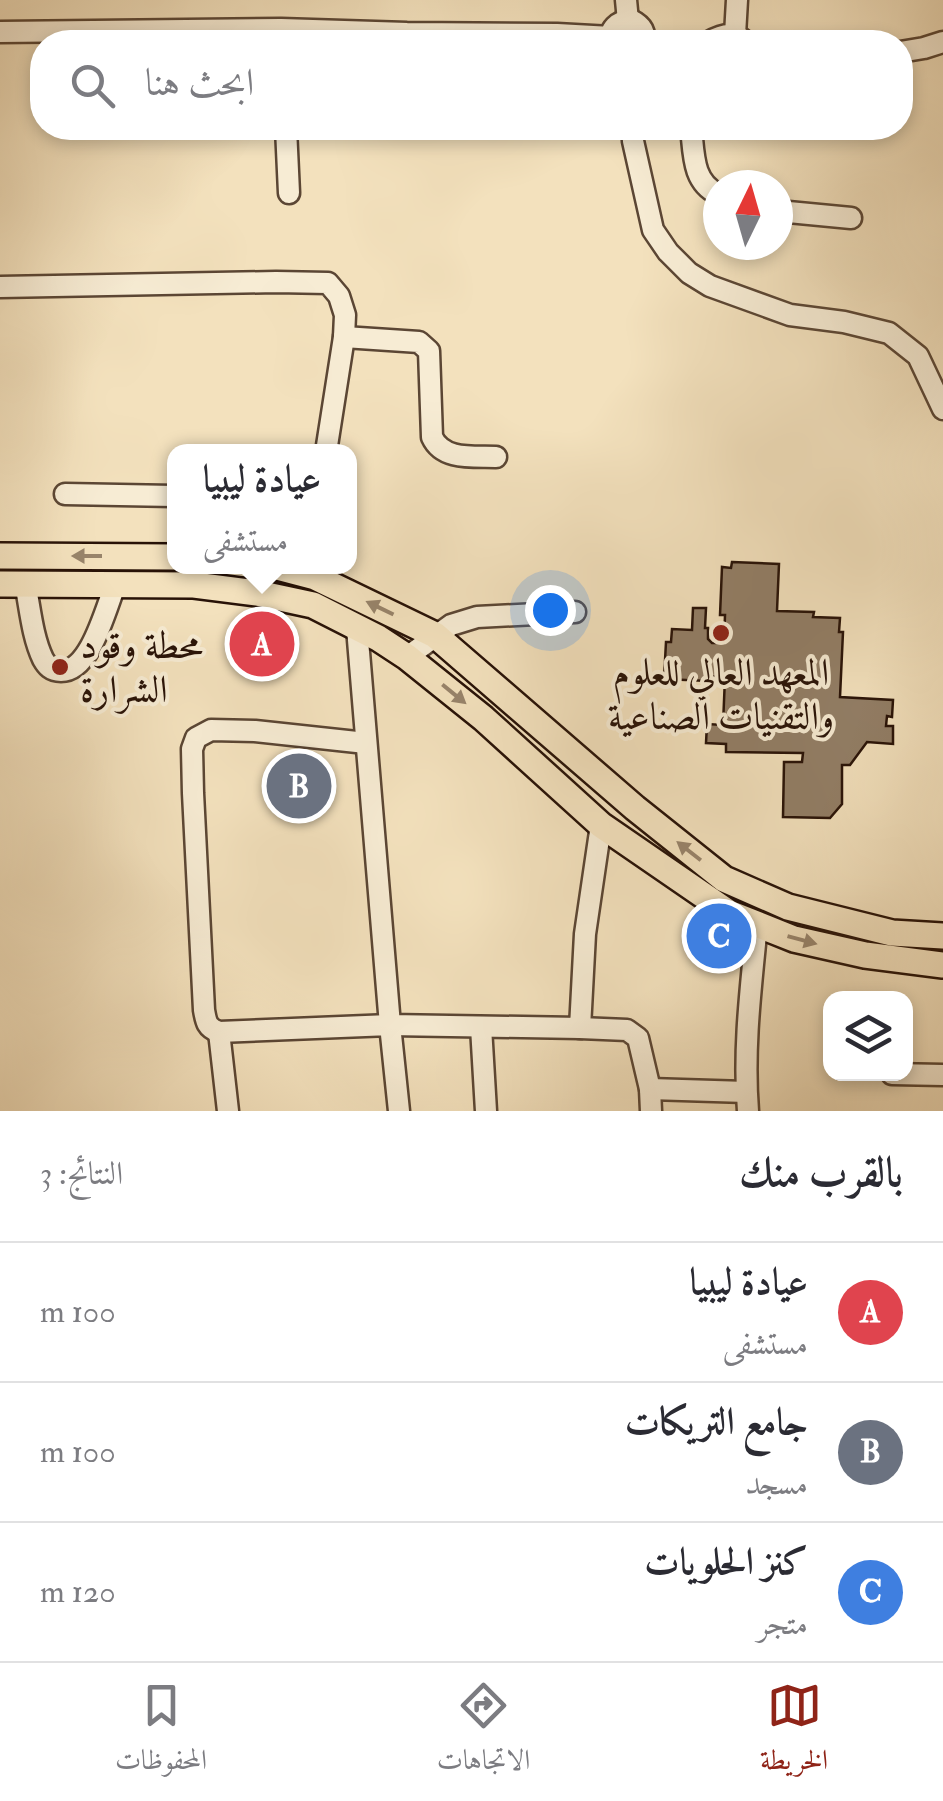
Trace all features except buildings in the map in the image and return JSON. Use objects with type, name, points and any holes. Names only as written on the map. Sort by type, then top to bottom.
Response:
[{"type":"main road","points":[[0,556],[167,557]]},
{"type":"main road","points":[[319,574],[435,635],[635,808],[724,879],[788,907],[892,933],[943,936]]},
{"type":"main road","points":[[12,583],[194,585],[313,605],[407,657],[484,718],[601,825],[729,913],[794,939],[865,955],[943,965]]},
{"type":"street","points":[[737,0],[739,30]]},
{"type":"street","points":[[626,10],[643,30]]},
{"type":"street","points":[[0,32],[30,32]]},
{"type":"street","points":[[913,50],[943,42]]},
{"type":"street","points":[[287,140],[290,192]]},
{"type":"street","points":[[633,140],[653,230],[689,272],[710,286],[790,315],[890,333],[918,356],[943,409]]},
{"type":"street","points":[[692,140],[696,168],[703,184]]},
{"type":"street","points":[[793,212],[851,218]]},
{"type":"street","points":[[0,287],[328,283],[340,296],[345,315],[327,444]]},
{"type":"street","points":[[344,337],[419,342],[430,351],[432,438],[436,446],[448,454],[496,457]]},
{"type":"street","points":[[65,494],[167,496]]},
{"type":"street","points":[[313,605],[315,574]]},
{"type":"street","points":[[12,583],[45,664],[64,671],[82,662],[116,583]]},
{"type":"street","points":[[407,657],[451,625],[477,617],[575,612]]},
{"type":"street","points":[[356,628],[398,1111]]},
{"type":"street","points":[[366,743],[255,730],[212,730],[196,738],[192,749],[193,793],[204,1010],[211,1029],[219,1032],[390,1026],[626,1030],[638,1038],[652,1111]]},
{"type":"street","points":[[580,1028],[584,934],[601,825]]},
{"type":"street","points":[[650,1089],[747,1102],[749,1002],[757,924]]},
{"type":"street","points":[[481,1027],[486,1111]]},
{"type":"street","points":[[219,1032],[228,1111]]},
{"type":"street","points":[[913,1074],[943,1075]]},
{"type":"place","name":"المعهد العالي للعلوم والتقنيات الصناعية","points":[[721,633]]},
{"type":"place","name":"عيادة ليبيا","points":[[262,644]]},
{"type":"place","name":"محطة وقود الشرارة","points":[[60,667]]},
{"type":"place","name":"جامع التريكات","points":[[299,786]]},
{"type":"place","name":"كنز الحلويات","points":[[719,936]]}]
